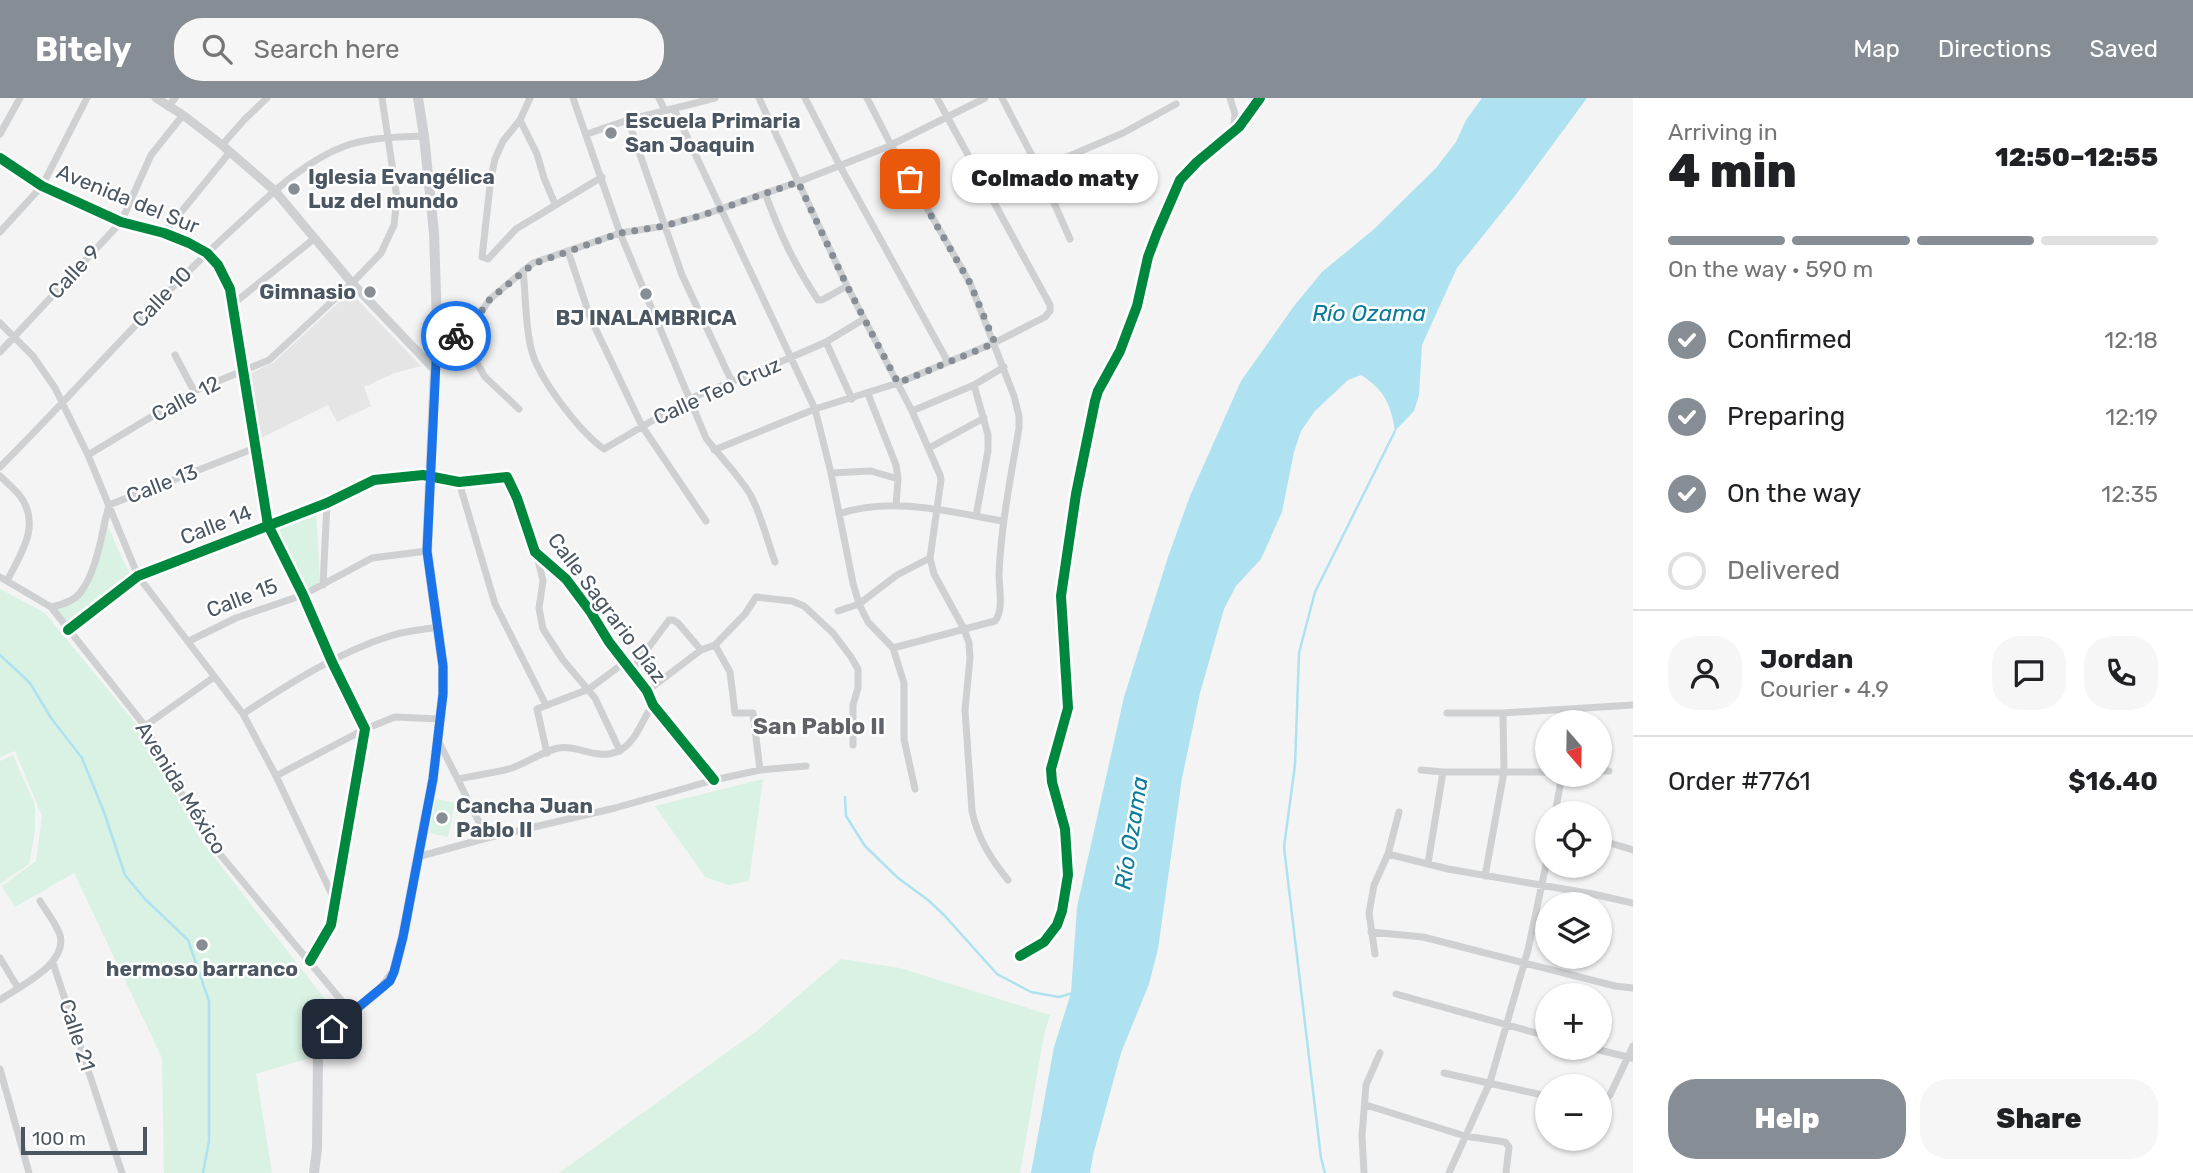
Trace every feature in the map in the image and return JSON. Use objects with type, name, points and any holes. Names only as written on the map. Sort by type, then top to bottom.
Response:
[{"type":"main road","points":[[314,1173],[317,1149],[318,1057],[332,1029],[390,981],[394,972],[403,937],[438,741],[443,694],[443,666],[427,551],[437,341],[434,233],[418,98]]},
{"type":"street","points":[[0,134],[20,98]]},
{"type":"street","points":[[0,232],[42,186],[87,98]]},
{"type":"street","points":[[156,98],[222,145],[275,191],[352,283],[435,370]]},
{"type":"street","points":[[168,107],[175,98]]},
{"type":"street","points":[[222,145],[267,98]]},
{"type":"street","name":"Calle 12","points":[[88,455],[194,391],[244,372],[276,356],[381,253],[394,225],[397,198],[382,98]]},
{"type":"street","points":[[530,98],[520,120],[503,141],[495,159],[482,257],[488,259],[516,229],[602,177]]},
{"type":"street","points":[[573,98],[620,233],[689,399],[706,438],[733,469],[751,497],[775,562]]},
{"type":"street","points":[[659,98],[665,111]]},
{"type":"street","points":[[587,134],[628,120],[715,98]]},
{"type":"street","points":[[759,98],[847,286],[912,411],[941,480],[930,558],[934,574],[969,643],[965,710],[972,811],[975,827],[990,857],[1009,880]]},
{"type":"street","points":[[805,98],[948,362]]},
{"type":"street","points":[[867,98],[970,283],[1004,367],[1019,416],[1003,521],[999,572],[1000,615],[997,619],[892,649]]},
{"type":"street","points":[[714,450],[815,409],[898,383],[995,343],[1045,317],[1051,311],[1050,304],[937,98]]},
{"type":"street","points":[[437,341],[461,335],[490,299],[533,264],[620,233],[664,226],[798,182],[891,145],[985,98]]},
{"type":"street","points":[[1002,98],[1039,169],[1070,239]]},
{"type":"street","points":[[1230,98],[1235,114],[1233,133]]},
{"type":"street","points":[[1020,956],[1044,942],[1057,925],[1068,875],[1065,829],[1051,769],[1068,708],[1061,596],[1076,494],[1095,401],[1120,351],[1137,306],[1148,257],[1180,180],[1197,162],[1233,133],[1260,98]]},
{"type":"street","points":[[1039,169],[1123,132],[1176,104]]},
{"type":"street","points":[[674,109],[815,409],[859,604],[868,622],[892,649],[904,682],[904,739],[915,789]]},
{"type":"street","name":"Calle 9","points":[[0,352],[121,222],[148,161],[183,115]]},
{"type":"street","points":[[520,120],[537,154],[555,204]]},
{"type":"street","points":[[628,120],[682,275],[732,382]]},
{"type":"street","name":"Calle 10","points":[[0,467],[156,301],[275,191],[305,168],[347,145],[388,138],[424,136]]},
{"type":"street","points":[[164,233],[230,152]]},
{"type":"street","name":"Avenida del Sur","points":[[0,158],[42,186],[121,222],[164,233],[207,253]]},
{"type":"street","points":[[765,193],[789,254],[817,300],[822,300],[847,286]]},
{"type":"street","points":[[233,304],[315,238]]},
{"type":"street","points":[[568,251],[590,317],[642,426],[706,521]]},
{"type":"street","points":[[207,253],[223,275],[233,304],[268,525],[365,729],[331,925],[310,961]]},
{"type":"street","name":"Calle Teo Cruz","points":[[523,271],[530,347],[540,373],[568,411],[604,449],[689,399],[826,342],[864,319]]},
{"type":"street","points":[[0,323],[15,336],[45,373],[63,403],[88,455],[138,576],[243,714],[276,776],[335,902]]},
{"type":"street","points":[[461,335],[485,377],[519,409]]},
{"type":"street","points":[[826,342],[852,399]]},
{"type":"street","points":[[175,355],[194,391]]},
{"type":"street","points":[[912,411],[974,385],[1004,367]]},
{"type":"street","points":[[974,385],[988,435],[988,451],[976,516]]},
{"type":"street","points":[[868,394],[896,465],[898,479],[895,505]]},
{"type":"street","points":[[929,448],[984,418]]},
{"type":"street","name":"Calle 13","points":[[51,607],[65,604],[79,594],[91,573],[109,505],[254,448]]},
{"type":"street","points":[[831,472],[871,471],[898,479]]},
{"type":"street","name":"Calle 14","points":[[68,630],[138,576],[327,503],[379,479],[416,475],[431,477]]},
{"type":"street","points":[[0,476],[22,498],[29,517],[29,540],[3,579]]},
{"type":"street","name":"Calle Sagrario Díaz","points":[[431,477],[459,482],[506,477],[517,498],[536,552],[566,579],[647,691],[653,705],[714,780]]},
{"type":"street","points":[[459,482],[495,604],[547,705]]},
{"type":"street","points":[[323,585],[327,503]]},
{"type":"street","points":[[839,514],[853,509],[895,505],[1003,521]]},
{"type":"street","name":"Calle 15","points":[[189,641],[236,618],[303,595],[377,556],[427,551]]},
{"type":"street","points":[[536,552],[543,580],[540,608],[543,629],[563,660],[595,698],[620,751]]},
{"type":"street","points":[[838,611],[859,604],[897,575],[930,558]]},
{"type":"street","name":"Avenida México","points":[[3,579],[51,607],[145,726],[204,835],[351,1012]]},
{"type":"street","points":[[647,691],[701,650],[716,645],[745,614],[755,597],[792,601],[804,606],[833,633],[858,669],[858,688],[853,705],[853,745]]},
{"type":"street","points":[[632,670],[669,620],[678,623],[701,650]]},
{"type":"street","points":[[243,714],[285,686],[332,662],[391,636],[438,627]]},
{"type":"street","points":[[716,645],[730,672],[734,713],[753,713],[760,770]]},
{"type":"street","points":[[547,753],[537,709],[589,689],[625,663]]},
{"type":"street","points":[[145,726],[214,677]]},
{"type":"street","points":[[459,779],[511,768],[560,748],[597,754],[620,751],[631,743],[653,705]]},
{"type":"street","points":[[1447,713],[1503,713],[1633,705]]},
{"type":"street","points":[[1485,876],[1503,772],[1503,713]]},
{"type":"street","points":[[276,776],[365,729],[400,716],[440,719]]},
{"type":"street","points":[[438,741],[487,838]]},
{"type":"street","points":[[417,857],[615,808],[714,780],[760,770],[806,766]]},
{"type":"street","points":[[1421,770],[1535,772]]},
{"type":"street","points":[[1428,863],[1443,772]]},
{"type":"street","points":[[1375,954],[1369,913],[1374,885],[1388,854],[1399,812]]},
{"type":"street","points":[[1612,844],[1633,850]]},
{"type":"street","points":[[1388,854],[1485,876],[1633,903]]},
{"type":"street","points":[[1449,1173],[1490,1082],[1543,878]]},
{"type":"street","name":"Calle 21","points":[[40,901],[59,931],[62,943],[53,963],[122,1173]]},
{"type":"street","points":[[1371,932],[1423,937],[1615,986],[1633,988]]},
{"type":"street","points":[[0,958],[18,988]]},
{"type":"street","points":[[0,1000],[53,963]]},
{"type":"street","points":[[1396,995],[1535,1032]]},
{"type":"street","points":[[1612,1094],[1631,1058],[1633,1046]]},
{"type":"street","points":[[1364,1173],[1362,1136],[1366,1085],[1380,1053]]},
{"type":"street","points":[[1612,1053],[1631,1058]]},
{"type":"street","points":[[0,1069],[29,1173]]},
{"type":"street","points":[[1444,1073],[1535,1093]]},
{"type":"street","points":[[0,1106],[9,1101]]},
{"type":"street","points":[[1366,1105],[1465,1136],[1508,1144],[1506,1173]]},
{"type":"shaded area","points":[[350,292],[421,366],[395,373],[364,387],[371,406],[337,422],[328,405],[257,440],[247,375],[274,362]]},
{"type":"green space","points":[[316,512],[320,583],[297,596],[268,529]]},
{"type":"green space","points":[[102,514],[131,577],[67,627],[50,610],[66,606],[93,574]]},
{"type":"green space","points":[[0,589],[45,613],[141,730],[200,839],[339,1017],[309,1058],[256,1074],[272,1173],[164,1173],[162,1058],[74,873],[15,907],[2,886],[36,861],[42,816],[15,751],[0,757]]},
{"type":"green space","points":[[13,755],[35,805],[35,831],[29,864],[0,884],[0,761]]},
{"type":"green space","points":[[763,779],[749,881],[728,885],[705,877],[655,806]]},
{"type":"green space","name":"Cancha Juan Pablo II","points":[[436,799],[455,803],[448,837],[429,833]]},
{"type":"green space","points":[[841,959],[900,968],[1050,1015],[1044,1035],[1020,1173],[559,1173],[758,1030]]},
{"type":"water","name":"Río Ozama","points":[[1482,98],[1587,98],[1514,197],[1457,268],[1422,345],[1419,395],[1414,411],[1395,431],[1386,399],[1376,386],[1361,375],[1348,380],[1315,411],[1301,431],[1282,512],[1261,559],[1236,586],[1224,609],[1200,693],[1182,778],[1158,949],[1149,984],[1121,1053],[1090,1173],[1031,1173],[1054,1047],[1071,993],[1077,907],[1124,697],[1190,496],[1241,381],[1294,306],[1322,272],[1373,230],[1436,168],[1456,142],[1466,120]]},
{"type":"waterway","points":[[1325,1173],[1284,847],[1295,765],[1299,653],[1315,592],[1395,431]]},
{"type":"waterway","points":[[0,655],[30,683],[51,718],[82,758],[125,875],[145,899],[188,940],[209,1001],[209,1141],[203,1173]]},
{"type":"waterway","points":[[845,797],[846,816],[865,846],[898,878],[944,915],[997,974],[1031,992],[1059,997],[1073,993]]},
{"type":"cycle path","points":[[1020,956],[1044,942],[1057,925],[1068,875],[1065,829],[1051,769],[1068,708],[1061,596],[1076,494],[1095,401],[1120,351],[1137,306],[1148,257],[1180,180],[1239,127],[1260,98]]},
{"type":"cycle path","points":[[0,158],[42,186],[121,222],[164,233],[207,253],[218,265],[230,289],[268,525],[365,729],[331,925],[310,961]]},
{"type":"cycle path","points":[[68,630],[138,576],[327,503],[374,480],[423,475],[459,482],[507,477],[535,552],[566,579],[647,691],[653,705],[714,780]]},
{"type":"way so far","points":[[456,336],[461,335],[474,322],[490,299],[533,264],[620,233],[664,226],[703,215],[798,182],[847,286],[898,383],[995,343],[970,283],[910,179]]},
{"type":"place","name":"Escuela Primaria San Joaquin","points":[[611,133]]},
{"type":"place","name":"Colmado maty","points":[[910,179]]},
{"type":"place","name":"Iglesia Evangélica Luz del mundo","points":[[294,189]]},
{"type":"place","name":"Gimnasio","points":[[370,292]]},
{"type":"place","name":"BJ INALAMBRICA","points":[[646,294]]},
{"type":"place","name":"Cancha Juan Pablo II","points":[[442,818]]},
{"type":"place","name":"hermoso barranco","points":[[202,945]]},
{"type":"district","name":"San Pablo II","points":[[819,726]]},
{"type":"route","points":[[332,1029],[390,981],[394,972],[433,779],[443,694],[443,666],[427,551],[435,370],[437,341],[456,336]]}]
